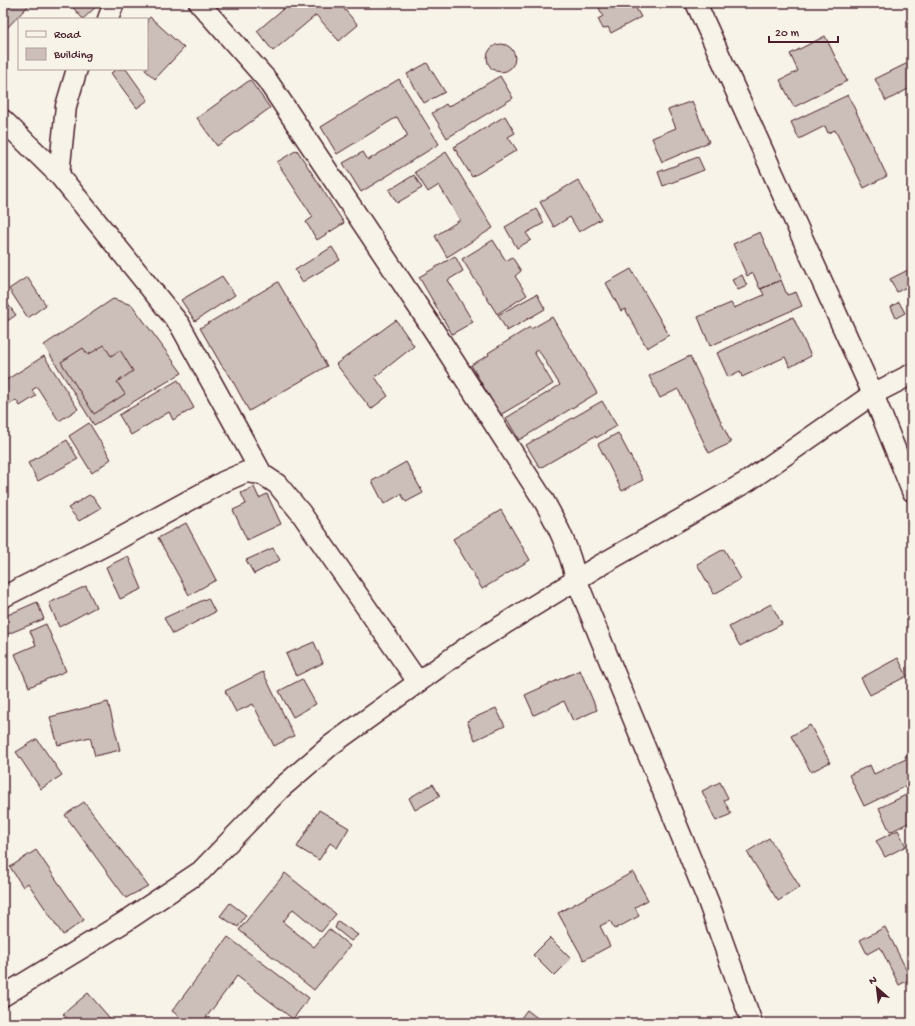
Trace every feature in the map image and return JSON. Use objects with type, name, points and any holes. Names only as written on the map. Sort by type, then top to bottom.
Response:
[{"type":"street","points":[[108,18],[114,3]]},
{"type":"street","points":[[199,3],[267,80],[429,323],[544,501],[557,526],[570,557],[576,580],[665,793],[708,901],[752,1023]]},
{"type":"street","points":[[696,3],[873,394],[912,491]]},
{"type":"street","points":[[59,175],[66,106],[77,70]]},
{"type":"street","points":[[3,120],[59,175],[180,325],[262,474],[276,484],[301,513],[418,682]]},
{"type":"street","points":[[3,996],[126,921],[201,872],[286,784],[331,745],[467,647],[576,580],[748,481],[873,394],[912,374]]},
{"type":"street","points":[[3,597],[122,537],[223,482],[246,472],[262,474]]},
{"type":"building","points":[[3,3],[31,3],[3,32]]},
{"type":"building","points":[[69,3],[100,3],[84,18],[82,18]]},
{"type":"building","points":[[290,3],[339,3],[358,25],[339,41],[316,15],[273,51],[257,31]]},
{"type":"building","points":[[604,3],[633,3],[641,17],[611,33],[608,27],[603,29],[598,19],[603,16],[598,6]]},
{"type":"building","points":[[843,3],[853,3],[845,6]]},
{"type":"building","points":[[150,17],[184,48],[155,79],[145,70],[148,70],[148,19]]},
{"type":"building","points":[[825,36],[847,81],[794,107],[780,80],[798,71],[790,54]]},
{"type":"building","points":[[501,44],[511,48],[515,58],[511,68],[501,72],[491,68],[487,58],[491,48]]},
{"type":"building","points":[[912,61],[912,87],[886,101],[875,79]]},
{"type":"building","points":[[427,63],[445,92],[424,103],[407,74]]},
{"type":"building","points":[[116,70],[127,70],[148,100],[137,108],[111,73]]},
{"type":"building","points":[[500,76],[513,98],[447,138],[432,113],[446,104],[448,107]]},
{"type":"building","points":[[399,79],[439,144],[361,192],[343,163],[363,152],[368,160],[408,136],[397,117],[337,154],[321,127]]},
{"type":"building","points":[[250,80],[270,108],[217,146],[197,118]]},
{"type":"building","points":[[848,95],[887,176],[864,188],[835,130],[828,133],[825,126],[799,139],[791,122]]},
{"type":"building","points":[[692,101],[709,142],[662,162],[652,138],[676,128],[668,110]]},
{"type":"building","points":[[505,116],[515,133],[508,137],[517,150],[472,177],[454,147]]},
{"type":"building","points":[[297,150],[344,223],[317,240],[306,222],[313,217],[277,162]]},
{"type":"building","points":[[446,152],[493,228],[447,257],[435,236],[460,220],[439,185],[428,192],[415,172]]},
{"type":"building","points":[[698,157],[704,170],[663,186],[658,172]]},
{"type":"building","points":[[414,175],[422,188],[397,203],[389,190]]},
{"type":"building","points":[[578,180],[601,219],[579,232],[570,217],[554,227],[540,202]]},
{"type":"building","points":[[536,209],[544,223],[526,233],[531,240],[517,248],[505,227]]},
{"type":"building","points":[[760,232],[781,280],[760,289],[753,273],[747,276],[733,244]]},
{"type":"building","points":[[493,240],[506,261],[512,257],[521,271],[515,276],[527,295],[497,314],[462,259]]},
{"type":"building","points":[[332,247],[340,260],[302,282],[295,270]]},
{"type":"building","points":[[455,256],[463,271],[448,280],[473,322],[452,334],[419,277]]},
{"type":"building","points":[[912,268],[912,281],[908,283],[910,285],[897,292],[890,279]]},
{"type":"building","points":[[631,269],[669,335],[647,348],[625,309],[621,311],[606,283]]},
{"type":"building","points":[[742,275],[747,286],[738,290],[732,280]]},
{"type":"building","points":[[222,276],[235,295],[195,321],[181,300]]},
{"type":"building","points":[[27,277],[46,305],[28,318],[9,289]]},
{"type":"building","points":[[781,280],[787,295],[796,292],[802,306],[710,346],[698,317],[731,303],[734,308],[764,295],[761,289]]},
{"type":"building","points":[[278,282],[327,366],[249,411],[230,376],[222,366],[200,328]]},
{"type":"building","points":[[537,294],[545,309],[507,331],[498,315]]},
{"type":"building","points":[[3,298],[16,315],[3,324]]},
{"type":"building","points":[[113,299],[132,305],[182,373],[94,425],[44,345]]},
{"type":"building","points":[[899,302],[905,313],[896,318],[891,307]]},
{"type":"building","points":[[552,317],[597,393],[519,440],[506,418],[560,385],[538,349],[534,352],[553,384],[500,415],[471,365],[489,355],[488,353],[530,327],[531,329]]},
{"type":"building","points":[[793,317],[811,356],[790,367],[785,357],[742,377],[740,371],[728,377],[717,353]]},
{"type":"building","points":[[396,320],[414,346],[375,377],[388,396],[371,409],[336,364]]},
{"type":"building","points":[[104,345],[111,356],[120,350],[133,371],[117,382],[125,394],[94,414],[61,362],[83,348],[88,355]]},
{"type":"building","points":[[44,356],[78,409],[59,421],[37,387],[32,390],[36,396],[20,406],[16,400],[6,407],[3,401],[3,382]]},
{"type":"building","points":[[690,356],[731,443],[709,453],[678,389],[660,398],[649,376]]},
{"type":"building","points":[[178,380],[194,408],[173,420],[169,412],[131,435],[119,415]]},
{"type":"building","points":[[602,401],[617,426],[596,438],[595,436],[540,468],[526,445]]},
{"type":"building","points":[[89,423],[111,459],[92,473],[69,436]]},
{"type":"building","points":[[618,433],[643,480],[622,491],[598,444]]},
{"type":"building","points":[[67,440],[78,459],[38,481],[28,463]]},
{"type":"building","points":[[406,462],[423,493],[406,502],[401,494],[384,504],[372,481]]},
{"type":"building","points":[[254,487],[259,498],[267,494],[281,524],[247,540],[233,510],[246,504],[241,493]]},
{"type":"building","points":[[89,495],[94,498],[101,508],[79,521],[68,508]]},
{"type":"building","points":[[501,510],[530,560],[482,589],[453,539]]},
{"type":"building","points":[[186,523],[216,580],[189,595],[158,538]]},
{"type":"building","points":[[273,548],[280,560],[254,574],[246,560]]},
{"type":"building","points":[[724,549],[741,579],[714,594],[697,564]]},
{"type":"building","points":[[128,556],[142,589],[120,599],[106,567]]},
{"type":"building","points":[[86,586],[96,607],[59,627],[49,603]]},
{"type":"building","points":[[208,598],[215,612],[173,634],[164,618]]},
{"type":"building","points":[[37,602],[44,619],[3,636],[3,617]]},
{"type":"building","points":[[771,604],[782,624],[740,646],[729,627]]},
{"type":"building","points":[[46,624],[66,671],[29,687],[15,654],[36,645],[30,631]]},
{"type":"building","points":[[314,642],[323,663],[296,676],[286,654]]},
{"type":"building","points":[[898,658],[907,676],[870,695],[861,678]]},
{"type":"building","points":[[580,670],[597,710],[573,721],[564,701],[534,715],[525,695]]},
{"type":"building","points":[[263,672],[294,736],[274,746],[253,704],[236,712],[225,691]]},
{"type":"building","points":[[302,679],[316,704],[293,717],[279,691]]},
{"type":"building","points":[[108,702],[120,750],[95,756],[90,737],[58,745],[50,717]]},
{"type":"building","points":[[496,708],[505,726],[475,740],[467,721]]},
{"type":"building","points":[[810,725],[830,762],[811,772],[791,736]]},
{"type":"building","points":[[37,739],[62,775],[41,789],[16,752]]},
{"type":"building","points":[[912,753],[912,783],[864,806],[849,775],[870,765],[874,774],[906,759],[905,756]]},
{"type":"building","points":[[720,782],[728,798],[724,800],[731,814],[716,821],[702,791]]},
{"type":"building","points":[[433,784],[440,796],[415,810],[409,798]]},
{"type":"building","points":[[912,792],[912,821],[890,832],[879,808]]},
{"type":"building","points":[[84,802],[148,886],[126,898],[65,815]]},
{"type":"building","points":[[319,810],[349,828],[337,848],[330,843],[319,860],[297,847]]},
{"type":"building","points":[[898,830],[906,846],[885,857],[876,841]]},
{"type":"building","points":[[769,838],[800,887],[778,901],[747,852]]},
{"type":"building","points":[[36,850],[84,920],[63,935],[28,883],[23,887],[10,867]]},
{"type":"building","points":[[633,872],[648,900],[635,907],[639,916],[615,929],[610,921],[600,926],[610,946],[584,960],[558,913]]},
{"type":"building","points":[[285,873],[336,914],[321,932],[293,909],[283,922],[314,947],[329,929],[350,946],[314,990],[239,930]]},
{"type":"building","points":[[230,903],[246,915],[238,927],[220,916]]},
{"type":"building","points":[[338,921],[358,935],[351,941],[335,928]]},
{"type":"building","points":[[885,927],[911,979],[899,985],[880,947],[867,954],[860,940]]},
{"type":"building","points":[[228,937],[309,998],[293,1019],[237,976],[202,1023],[188,1023],[172,1011]]},
{"type":"building","points":[[550,938],[571,959],[554,976],[533,955]]},
{"type":"building","points":[[88,993],[114,1023],[71,1023],[63,1014]]},
{"type":"building","points":[[527,1010],[544,1023],[517,1023]]}]
